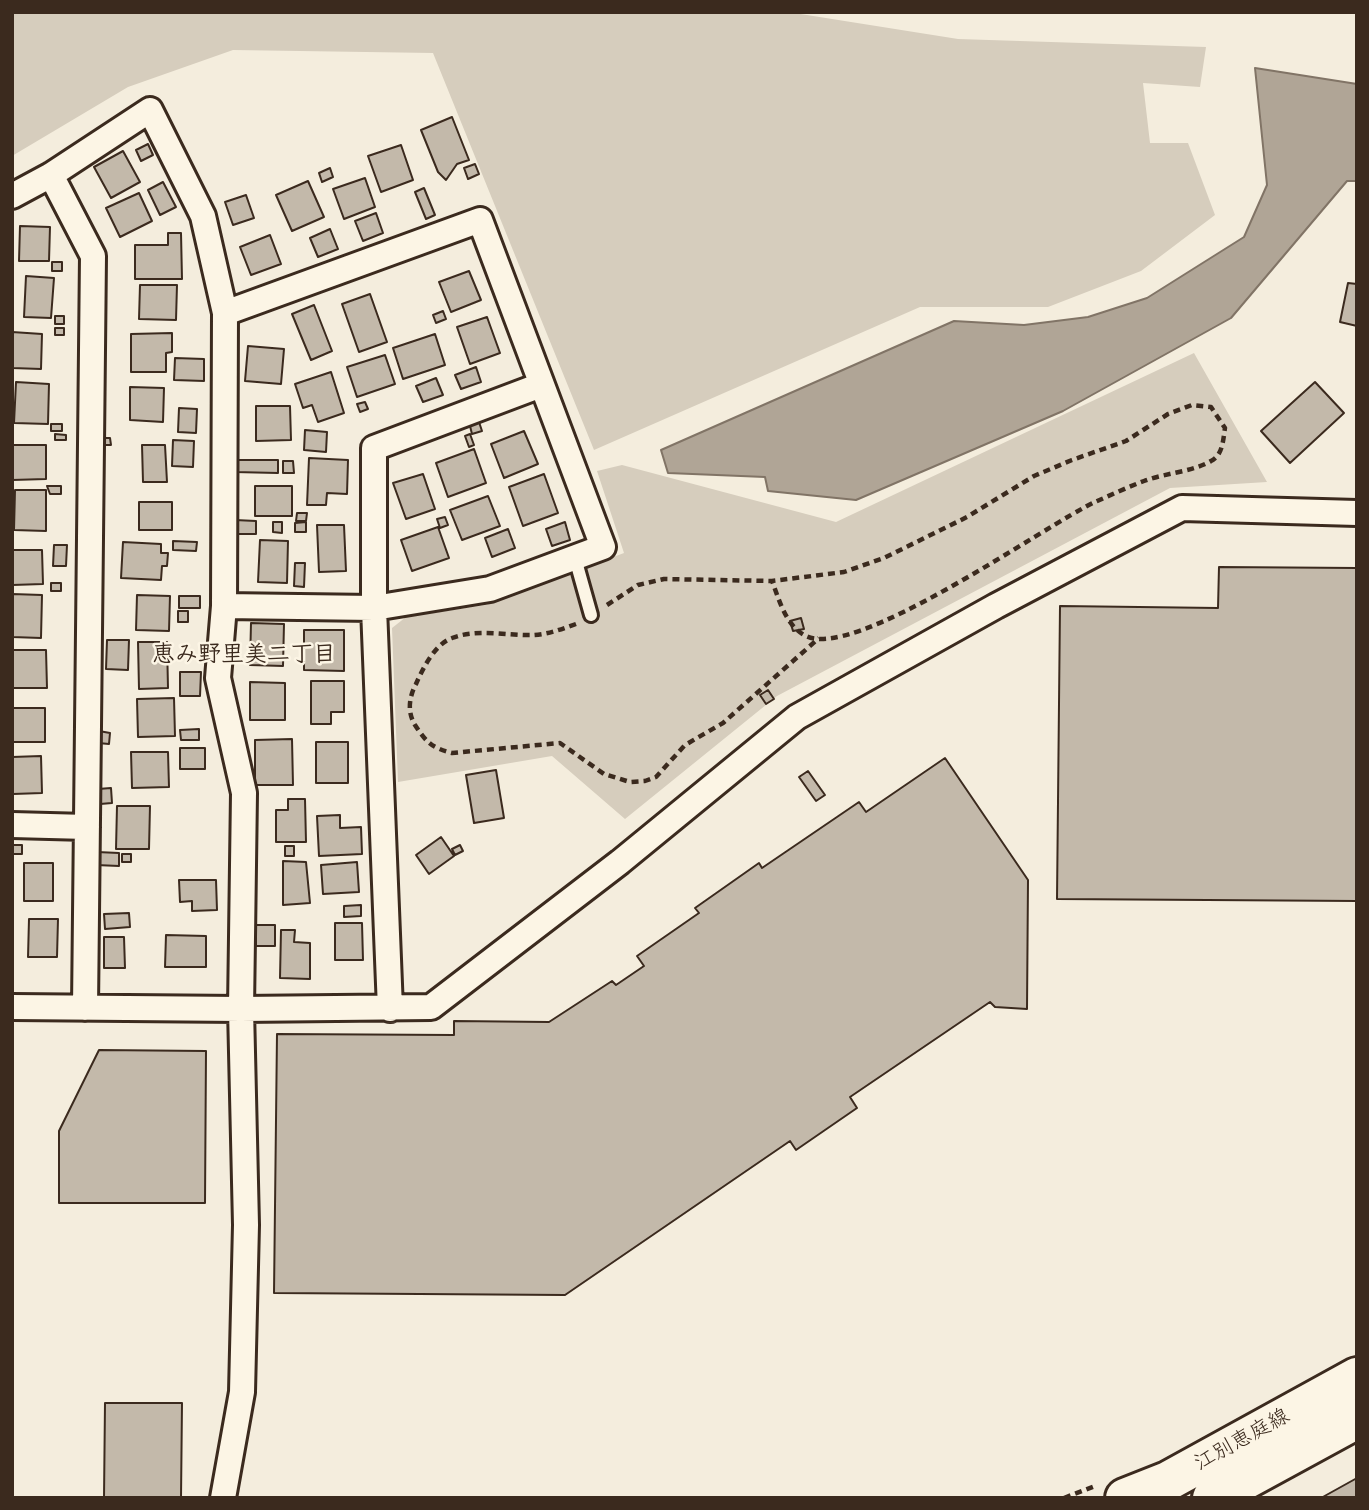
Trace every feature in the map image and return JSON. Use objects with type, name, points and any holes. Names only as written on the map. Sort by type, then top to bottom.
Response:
[{"type":"main road","name":"江別恵庭線","points":[[1125,1498],[1168,1481],[1357,1377]]},
{"type":"main road","name":"江別恵庭線","points":[[1212,1498],[1357,1419]]},
{"type":"street","points":[[12,196],[51,175],[150,110],[203,216],[225,313],[224,606],[218,678],[244,793],[241,1009],[246,1225],[242,1392],[223,1498]]},
{"type":"street","points":[[51,175],[93,256],[85,1008]]},
{"type":"street","points":[[224,606],[374,608],[490,589],[603,547],[480,220],[225,313]]},
{"type":"street","points":[[390,1009],[374,608],[374,448],[541,385]]},
{"type":"street","points":[[12,1007],[430,1007],[620,862],[796,718],[996,606],[1182,508],[1357,513]]},
{"type":"street","points":[[12,825],[87,827]]},
{"type":"lane","points":[[575,558],[591,615]]},
{"type":"path","points":[[772,580],[783,611],[804,635],[819,638],[876,626],[950,588],[1093,503],[1145,481],[1213,461],[1222,449],[1225,428],[1211,407],[1192,405],[1168,414],[1126,441],[1034,476],[967,517],[884,558],[844,572],[772,580],[664,579],[638,585],[581,622],[550,633],[477,634],[450,638],[422,669],[411,694],[410,713],[413,722],[436,749],[452,753],[560,743],[604,774],[630,782],[645,781],[656,777],[685,745],[723,723],[819,638]]},
{"type":"shaded area","points":[[12,12],[788,12],[958,39],[1206,47],[1200,87],[1143,83],[1150,143],[1188,143],[1215,215],[1141,271],[1048,307],[920,307],[594,450],[433,53],[233,50],[128,87],[12,156]]},
{"type":"shaded area","points":[[1255,68],[1357,84],[1357,181],[1347,181],[1231,318],[1063,411],[856,500],[768,491],[765,477],[668,473],[661,450],[954,321],[1024,325],[1088,317],[1147,298],[1244,237],[1267,185]]},
{"type":"shaded area","points":[[1194,353],[1267,482],[1170,488],[777,696],[625,819],[552,756],[398,782],[392,628],[406,617],[486,605],[624,553],[597,471],[622,465],[836,522]]},
{"type":"building","points":[[452,117],[469,160],[457,164],[446,180],[438,172],[421,130]]},
{"type":"building","points":[[148,144],[153,155],[141,161],[136,150]]},
{"type":"building","points":[[401,145],[413,180],[381,192],[368,156]]},
{"type":"building","points":[[123,151],[140,182],[111,198],[94,167]]},
{"type":"building","points":[[475,164],[479,174],[468,179],[464,168]]},
{"type":"building","points":[[330,168],[333,177],[322,182],[319,173]]},
{"type":"building","points":[[365,178],[375,207],[344,219],[333,189]]},
{"type":"building","points":[[308,181],[324,217],[292,231],[276,195]]},
{"type":"building","points":[[163,182],[176,207],[160,215],[148,190]]},
{"type":"building","points":[[424,188],[435,215],[426,219],[415,192]]},
{"type":"building","points":[[139,193],[152,221],[120,237],[106,208]]},
{"type":"building","points":[[246,195],[254,218],[233,225],[225,202]]},
{"type":"building","points":[[376,213],[383,233],[363,241],[355,221]]},
{"type":"building","points":[[20,226],[50,227],[49,261],[19,261]]},
{"type":"building","points":[[330,229],[338,249],[318,257],[310,238]]},
{"type":"building","points":[[168,233],[181,233],[182,279],[135,279],[135,245],[168,245]]},
{"type":"building","points":[[270,235],[281,264],[251,275],[240,247]]},
{"type":"building","points":[[52,262],[62,262],[62,271],[52,271]]},
{"type":"building","points":[[469,271],[481,300],[451,312],[439,282]]},
{"type":"building","points":[[26,276],[54,278],[51,318],[24,317]]},
{"type":"building","points":[[1348,283],[1357,284],[1357,326],[1340,322]]},
{"type":"building","points":[[140,285],[177,285],[176,320],[139,319]]},
{"type":"building","points":[[370,294],[387,342],[359,352],[342,304]]},
{"type":"building","points":[[314,305],[332,351],[311,360],[292,314]]},
{"type":"building","points":[[443,311],[446,319],[436,323],[433,315]]},
{"type":"building","points":[[55,316],[64,316],[64,324],[55,324]]},
{"type":"building","points":[[487,317],[500,353],[470,364],[457,327]]},
{"type":"building","points":[[55,328],[64,328],[64,335],[55,335]]},
{"type":"building","points":[[12,332],[42,334],[41,369],[12,368]]},
{"type":"building","points":[[172,333],[172,352],[166,353],[166,372],[131,372],[131,334]]},
{"type":"building","points":[[435,334],[445,365],[403,379],[393,348]]},
{"type":"building","points":[[248,346],[284,349],[281,384],[245,381]]},
{"type":"building","points":[[385,355],[395,384],[357,397],[347,367]]},
{"type":"building","points":[[175,358],[204,359],[204,381],[174,380]]},
{"type":"building","points":[[476,367],[481,382],[461,389],[455,375]]},
{"type":"building","points":[[331,372],[344,413],[318,422],[312,405],[303,408],[295,384]]},
{"type":"building","points":[[436,378],[443,395],[423,402],[416,386]]},
{"type":"building","points":[[16,382],[49,384],[48,424],[14,423]]},
{"type":"building","points":[[1315,382],[1344,413],[1290,463],[1261,431]]},
{"type":"building","points":[[130,387],[164,388],[163,422],[130,420]]},
{"type":"building","points":[[365,402],[368,409],[360,412],[357,404]]},
{"type":"building","points":[[256,406],[290,406],[291,440],[256,441]]},
{"type":"building","points":[[179,408],[197,409],[196,433],[178,432]]},
{"type":"building","points":[[478,419],[482,431],[472,434],[469,422]]},
{"type":"building","points":[[51,424],[62,424],[62,431],[51,431]]},
{"type":"building","points":[[305,430],[327,432],[326,452],[304,450]]},
{"type":"building","points":[[524,431],[538,464],[504,478],[491,444]]},
{"type":"building","points":[[55,434],[66,435],[66,440],[55,440]]},
{"type":"building","points":[[470,434],[474,445],[469,447],[465,436]]},
{"type":"building","points":[[99,438],[110,438],[111,445],[99,445]]},
{"type":"building","points":[[173,440],[194,441],[193,467],[172,466]]},
{"type":"building","points":[[12,445],[46,445],[46,479],[12,480]]},
{"type":"building","points":[[142,445],[165,445],[167,482],[143,482]]},
{"type":"building","points":[[474,449],[486,483],[448,497],[436,463]]},
{"type":"building","points":[[309,458],[348,460],[347,494],[327,493],[326,505],[307,505]]},
{"type":"building","points":[[234,460],[278,460],[278,473],[234,472]]},
{"type":"building","points":[[283,461],[293,461],[294,473],[283,473]]},
{"type":"building","points":[[423,474],[435,509],[406,519],[393,483]]},
{"type":"building","points":[[544,474],[558,513],[523,526],[509,487]]},
{"type":"building","points":[[47,486],[61,486],[61,494],[50,494]]},
{"type":"building","points":[[255,486],[292,486],[292,516],[255,516]]},
{"type":"building","points":[[15,490],[46,490],[46,531],[14,530]]},
{"type":"building","points":[[488,496],[500,526],[462,540],[450,510]]},
{"type":"building","points":[[139,502],[172,502],[172,530],[139,530]]},
{"type":"building","points":[[297,513],[307,513],[306,521],[296,521]]},
{"type":"building","points":[[445,517],[448,525],[440,528],[437,519]]},
{"type":"building","points":[[235,520],[256,521],[256,534],[234,534]]},
{"type":"building","points":[[273,522],[282,522],[282,533],[273,532]]},
{"type":"building","points":[[306,522],[306,532],[295,532],[295,523]]},
{"type":"building","points":[[565,522],[570,540],[552,546],[546,529]]},
{"type":"building","points":[[317,525],[344,525],[346,571],[319,572]]},
{"type":"building","points":[[438,527],[449,558],[412,571],[401,540]]},
{"type":"building","points":[[508,529],[515,548],[492,557],[485,538]]},
{"type":"building","points":[[260,540],[288,541],[287,583],[258,582]]},
{"type":"building","points":[[173,541],[197,542],[196,551],[173,550]]},
{"type":"building","points":[[123,542],[161,544],[161,553],[168,553],[167,566],[162,566],[161,580],[121,578]]},
{"type":"building","points":[[54,545],[67,545],[66,566],[53,566]]},
{"type":"building","points":[[12,550],[42,550],[43,584],[12,585]]},
{"type":"building","points":[[295,563],[305,563],[304,587],[294,586]]},
{"type":"building","points":[[1219,567],[1357,568],[1357,901],[1057,899],[1060,606],[1218,608]]},
{"type":"building","points":[[51,583],[61,583],[61,591],[51,591]]},
{"type":"building","points":[[12,594],[42,595],[41,638],[12,637]]},
{"type":"building","points":[[137,595],[170,596],[169,631],[136,630]]},
{"type":"building","points":[[179,596],[200,596],[200,608],[179,608]]},
{"type":"building","points":[[178,611],[188,611],[188,622],[178,622]]},
{"type":"building","points":[[801,618],[804,629],[793,631],[790,621]]},
{"type":"building","points":[[251,623],[284,624],[283,666],[250,665]]},
{"type":"building","points":[[304,630],[344,630],[344,671],[304,670]]},
{"type":"building","points":[[107,640],[129,640],[128,670],[106,669]]},
{"type":"building","points":[[138,642],[167,642],[168,688],[139,689]]},
{"type":"building","points":[[12,650],[46,650],[47,688],[12,688]]},
{"type":"building","points":[[180,672],[201,672],[200,696],[180,696]]},
{"type":"building","points":[[311,681],[344,681],[344,712],[331,712],[331,724],[311,724]]},
{"type":"building","points":[[250,682],[285,683],[285,720],[250,720]]},
{"type":"building","points":[[768,690],[774,699],[766,704],[760,695]]},
{"type":"building","points":[[174,698],[175,736],[138,737],[137,699]]},
{"type":"building","points":[[12,708],[45,708],[45,742],[12,742]]},
{"type":"building","points":[[199,729],[199,740],[181,740],[180,730]]},
{"type":"building","points":[[99,731],[110,733],[109,744],[98,743]]},
{"type":"building","points":[[292,739],[293,785],[255,785],[255,740]]},
{"type":"building","points":[[316,742],[348,742],[348,783],[316,783]]},
{"type":"building","points":[[180,748],[205,748],[205,769],[180,769]]},
{"type":"building","points":[[131,752],[168,752],[169,787],[132,788]]},
{"type":"building","points":[[41,756],[42,793],[13,794],[12,757]]},
{"type":"building","points":[[945,758],[1028,880],[1027,1009],[995,1007],[990,1002],[850,1097],[857,1108],[796,1150],[790,1141],[565,1295],[274,1293],[277,1034],[454,1035],[454,1021],[549,1022],[612,981],[616,985],[644,966],[637,956],[699,913],[695,908],[759,863],[762,868],[859,802],[866,812]]},
{"type":"building","points":[[496,770],[504,818],[474,823],[466,775]]},
{"type":"building","points":[[808,771],[825,795],[816,801],[799,777]]},
{"type":"building","points":[[111,788],[112,803],[100,804],[98,789]]},
{"type":"building","points":[[288,799],[305,799],[306,842],[276,842],[276,810],[288,810]]},
{"type":"building","points":[[117,806],[150,806],[149,849],[116,849]]},
{"type":"building","points":[[340,815],[340,828],[361,827],[362,854],[319,856],[317,816]]},
{"type":"building","points":[[441,837],[454,856],[429,874],[416,855]]},
{"type":"building","points":[[13,845],[22,845],[22,854],[13,854]]},
{"type":"building","points":[[460,845],[463,851],[455,855],[452,849]]},
{"type":"building","points":[[285,846],[294,846],[294,856],[285,856]]},
{"type":"building","points":[[97,852],[119,853],[119,866],[96,865]]},
{"type":"building","points":[[122,854],[131,854],[131,862],[122,862]]},
{"type":"building","points":[[283,861],[306,862],[310,903],[283,905]]},
{"type":"building","points":[[357,862],[359,892],[323,894],[321,865]]},
{"type":"building","points":[[24,863],[53,863],[53,901],[24,901]]},
{"type":"building","points":[[179,880],[216,880],[217,910],[192,911],[192,901],[180,902]]},
{"type":"building","points":[[361,905],[361,916],[344,917],[344,906]]},
{"type":"building","points":[[129,913],[130,927],[105,929],[104,914]]},
{"type":"building","points":[[29,919],[58,919],[57,957],[28,957]]},
{"type":"building","points":[[335,923],[362,923],[363,960],[335,960]]},
{"type":"building","points":[[256,925],[275,925],[275,946],[256,946]]},
{"type":"building","points":[[281,930],[295,930],[294,942],[310,943],[310,979],[280,978]]},
{"type":"building","points":[[166,935],[206,936],[206,967],[165,967]]},
{"type":"building","points":[[104,937],[124,937],[125,968],[104,968]]},
{"type":"building","points":[[99,1050],[206,1051],[205,1203],[59,1203],[59,1131]]},
{"type":"building","points":[[105,1403],[182,1403],[181,1498],[104,1498]]},
{"type":"building","points":[[1357,1478],[1357,1498],[1321,1498]]},
{"type":"district","name":"恵み野里美二丁目","points":[[244,655]]}]
